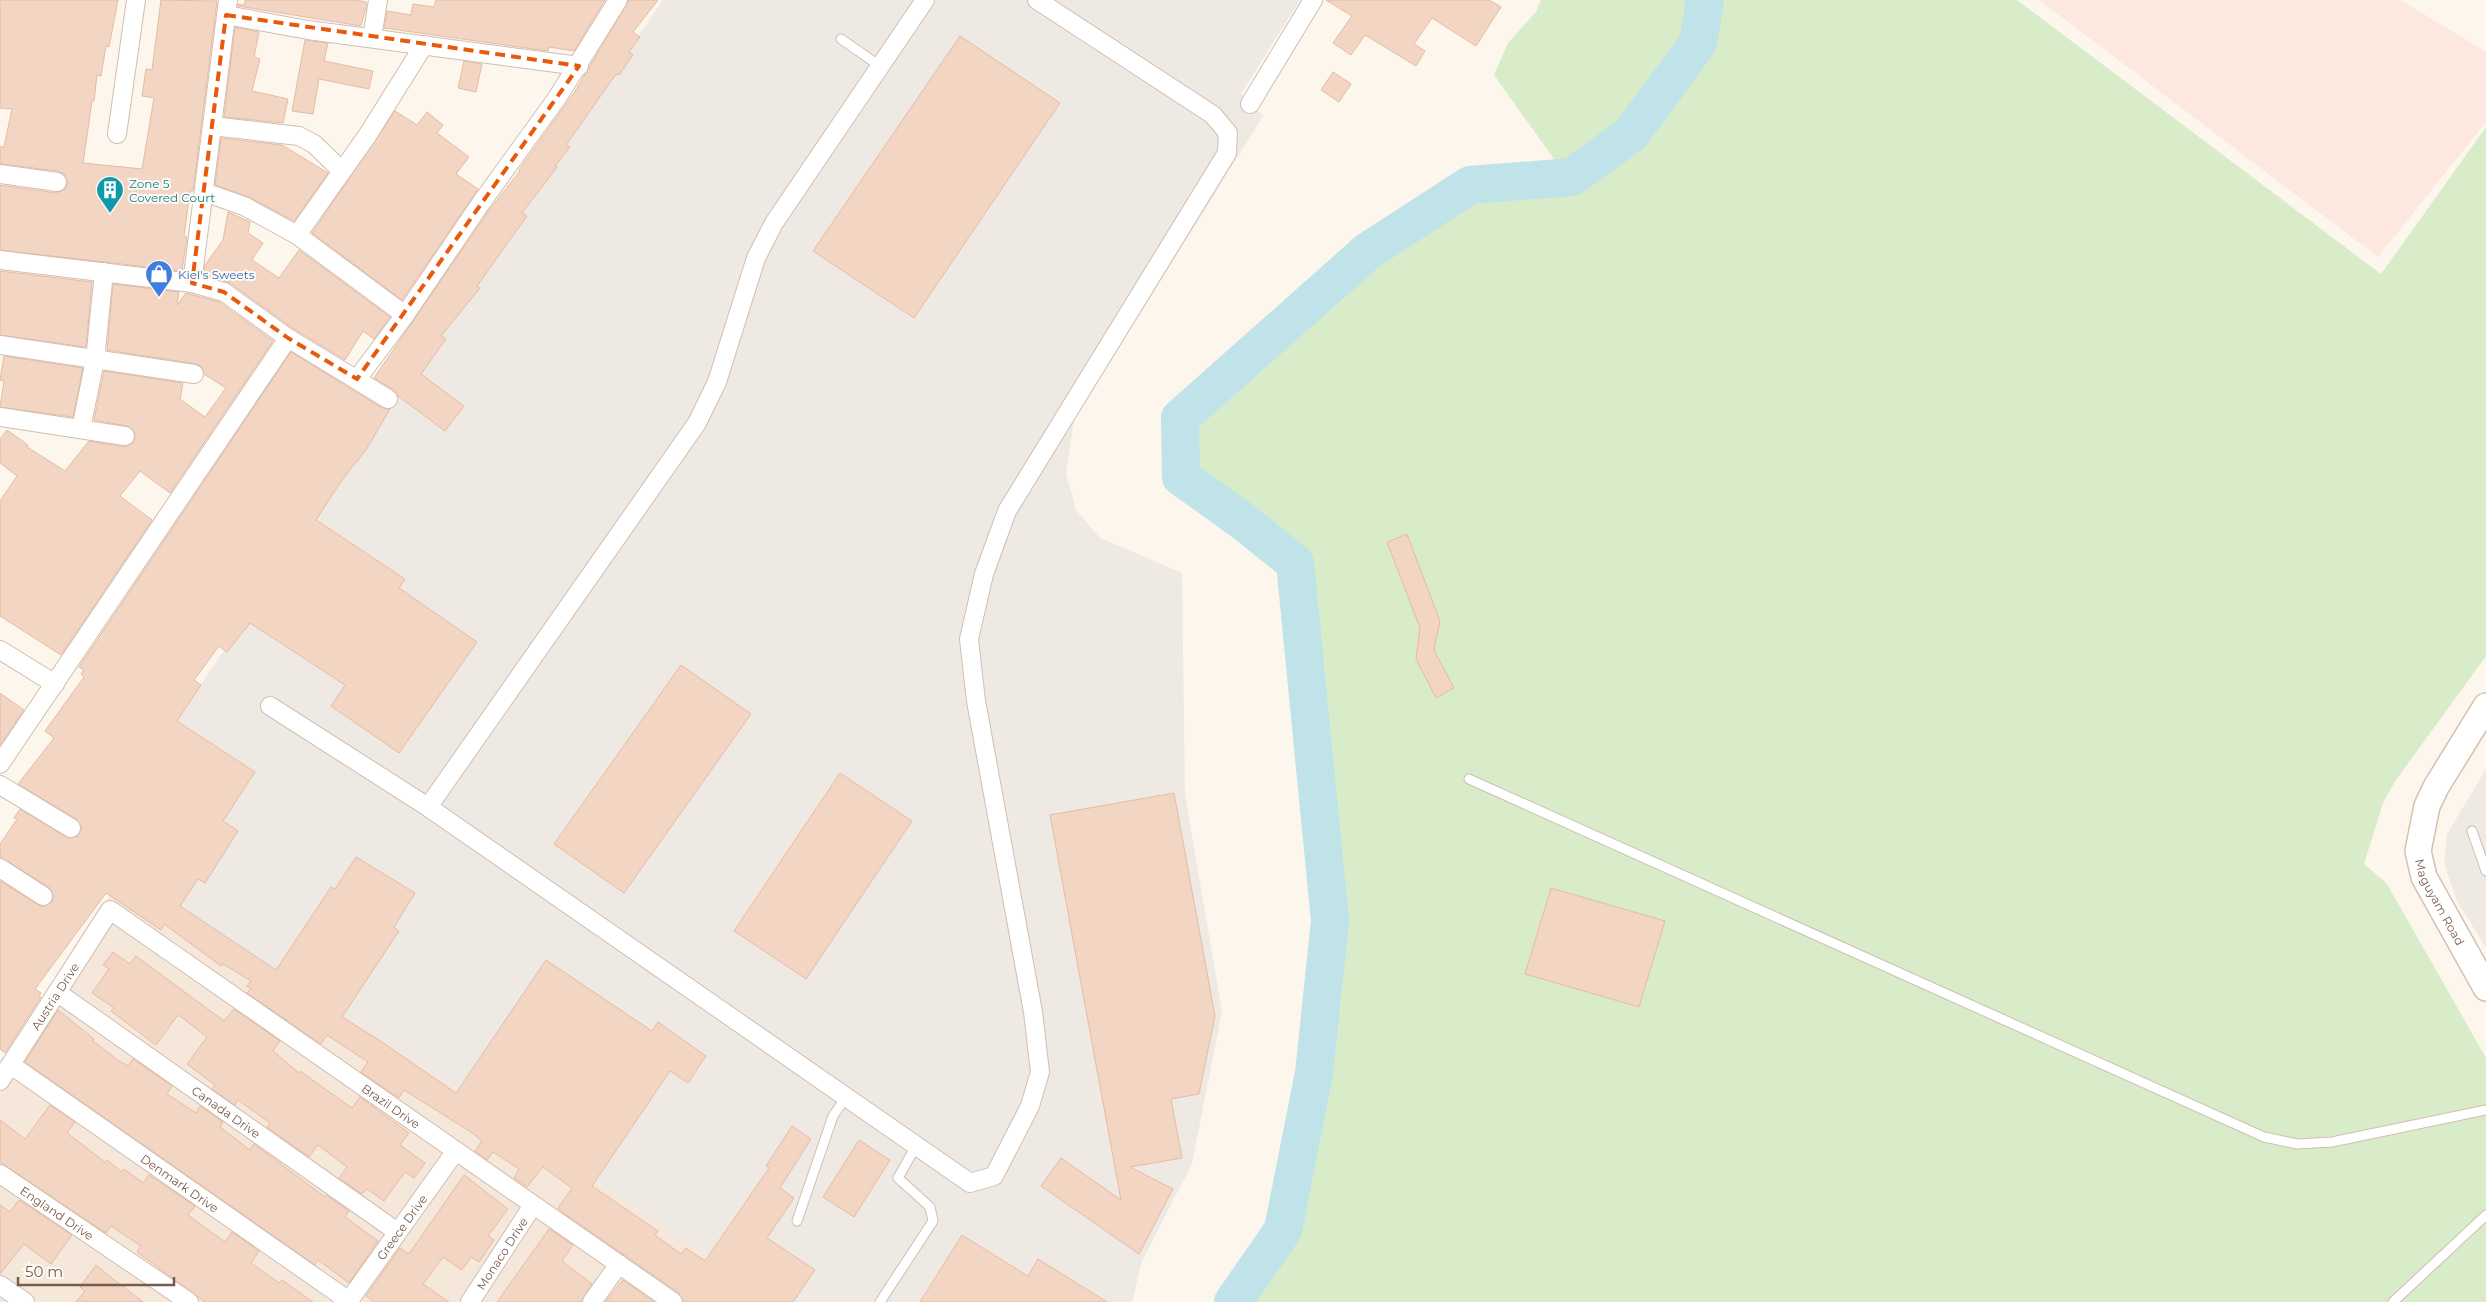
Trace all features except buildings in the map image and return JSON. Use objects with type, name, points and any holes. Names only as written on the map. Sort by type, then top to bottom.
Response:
[{"type":"main road","name":"Maguyam Road","points":[[2486,706],[2436,787],[2427,806],[2418,851],[2424,878],[2486,988]]},
{"type":"street","points":[[117,134],[136,0]]},
{"type":"street","points":[[372,38],[378,0]]},
{"type":"street","points":[[357,378],[405,315],[579,66],[618,0]]},
{"type":"street","points":[[428,807],[698,422],[717,382],[756,258],[774,223],[925,0]]},
{"type":"street","points":[[270,706],[428,807],[970,1184],[994,1176],[1030,1106],[1040,1072],[1032,1012],[976,701],[969,639],[984,574],[1007,511],[1227,153],[1228,133],[1213,115],[1037,0]]},
{"type":"street","points":[[1250,104],[1313,0]]},
{"type":"street","points":[[192,283],[227,7],[308,30],[579,66]]},
{"type":"street","points":[[297,235],[367,136],[424,45]]},
{"type":"street","points":[[212,126],[299,136],[314,144],[342,171]]},
{"type":"street","points":[[0,174],[57,182]]},
{"type":"street","points":[[204,192],[244,206],[297,235],[405,315]]},
{"type":"street","points":[[0,260],[192,283],[224,292],[288,338],[388,398]]},
{"type":"street","points":[[81,429],[95,360],[104,272]]},
{"type":"street","points":[[0,764],[288,338]]},
{"type":"street","points":[[0,345],[194,374]]},
{"type":"street","points":[[0,417],[125,436]]},
{"type":"street","points":[[0,650],[55,684]]},
{"type":"street","points":[[0,785],[71,828]]},
{"type":"street","points":[[0,868],[43,896]]},
{"type":"street","name":"Austria Drive","points":[[0,1081],[110,910]]},
{"type":"street","name":"Brazil Drive","points":[[110,910],[673,1302]]},
{"type":"street","name":"Canada Drive","points":[[58,993],[396,1231]]},
{"type":"street","name":"Denmark Drive","points":[[11,1065],[348,1301]]},
{"type":"street","name":"Greece Drive","points":[[348,1301],[396,1231],[455,1152]]},
{"type":"street","name":"England Drive","points":[[0,1174],[189,1302]]},
{"type":"street","name":"Monaco Drive","points":[[470,1302],[533,1205]]},
{"type":"street","points":[[592,1302],[619,1264]]},
{"type":"street","points":[[0,1285],[25,1302]]},
{"type":"lane","points":[[841,39],[880,66]]},
{"type":"lane","points":[[1469,779],[2264,1137],[2297,1144],[2332,1142],[2486,1110]]},
{"type":"lane","points":[[2472,832],[2486,871]]},
{"type":"lane","points":[[797,1221],[833,1116],[846,1097]]},
{"type":"lane","points":[[880,1302],[933,1221],[930,1207],[898,1178],[916,1146]]},
{"type":"lane","points":[[2393,1302],[2486,1215]]},
{"type":"highlighted area","points":[[226,15],[579,66],[357,379],[288,338],[224,292],[192,283]]},
{"type":"shaded area","points":[[663,0],[1300,0],[1241,94],[1263,116],[1074,420],[1066,473],[1076,510],[1100,538],[1182,573],[1185,795],[1222,1011],[1192,1164],[1142,1261],[1132,1302],[776,1302],[92,846]]},
{"type":"shaded area","points":[[2039,0],[2401,0],[2486,52],[2486,122],[2378,257]]},
{"type":"shaded area","points":[[2486,769],[2486,948],[2456,899],[2444,863],[2447,834]]},
{"type":"shaded area","points":[[127,869],[776,1302],[0,1302],[0,1062]]},
{"type":"green space","points":[[1541,0],[1714,0],[1706,44],[1632,142],[1572,184],[1494,75],[1508,43],[1536,12]]},
{"type":"green space","points":[[1715,0],[2017,0],[2381,274],[2486,127],[2486,656],[2396,780],[2383,803],[2364,864],[2387,884],[2486,1058],[2486,1302],[1243,1302],[1293,1229],[1325,1053],[1338,923],[1303,557],[1191,474],[1188,424],[1375,256],[1475,195],[1572,185],[1634,142],[1708,44]]},
{"type":"waterway","points":[[1233,1302],[1283,1230],[1314,1073],[1330,921],[1295,563],[1244,522],[1181,477],[1180,418],[1368,251],[1470,185],[1572,177],[1631,134],[1698,43],[1705,0]]},
{"type":"place","name":"Zone 5 Covered Court","points":[[110,214]]},
{"type":"place","name":"Kiel's Sweets","points":[[159,298]]}]
